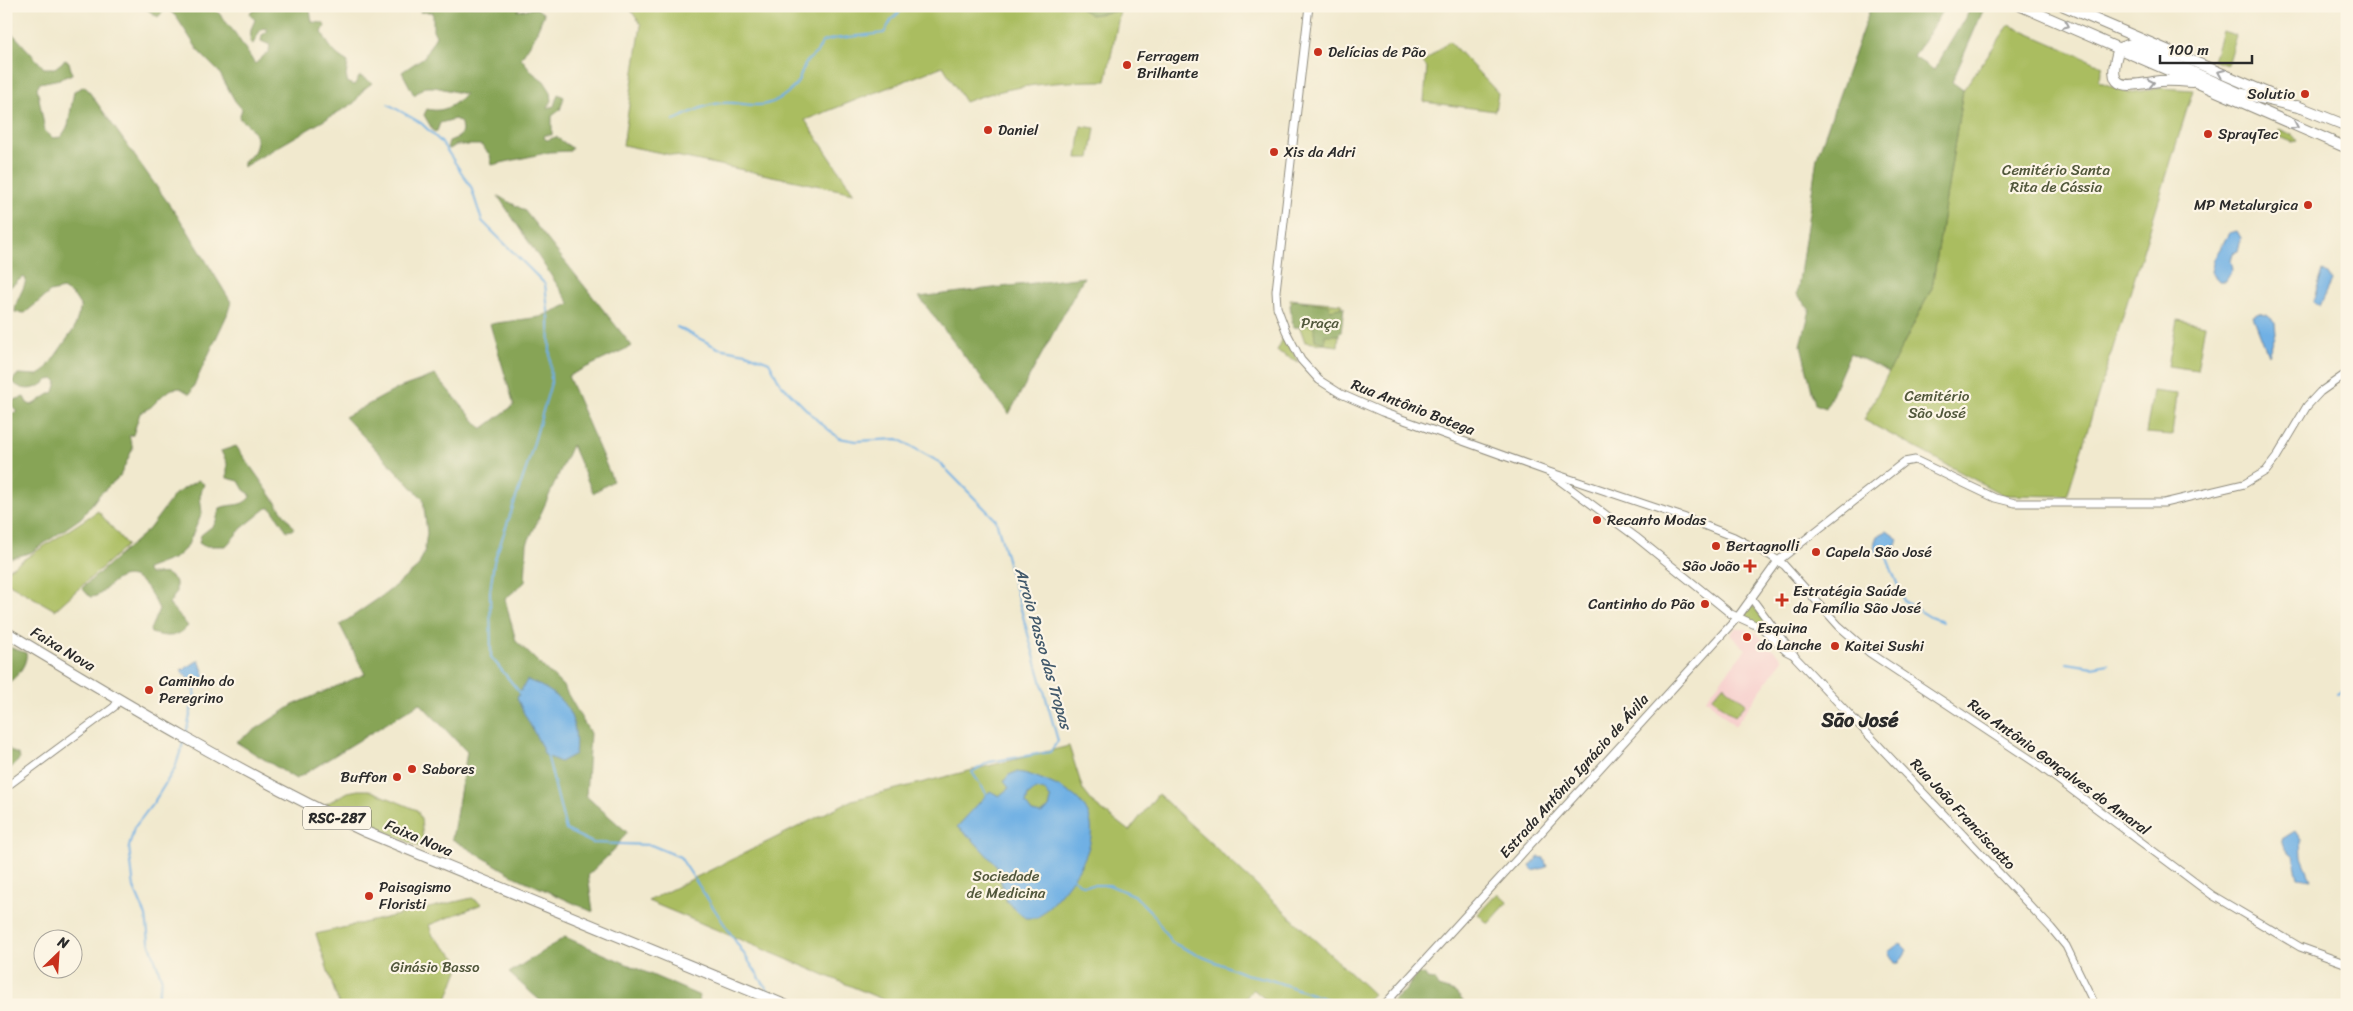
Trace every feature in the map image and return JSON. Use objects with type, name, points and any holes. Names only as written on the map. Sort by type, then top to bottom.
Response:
[{"type":"highway","points":[[2022,6],[2347,148]]},
{"type":"highway","points":[[2064,6],[2347,126]]},
{"type":"highway","points":[[2119,48],[2131,44],[2239,93],[2302,108]]},
{"type":"highway","points":[[2119,48],[2112,69],[2115,78],[2125,84],[2139,86],[2169,80],[2198,82]]},
{"type":"highway","name":"Faixa Nova","points":[[6,632],[119,700],[238,768],[358,828],[785,1005]]},
{"type":"street","name":"Rua Antônio Botega","points":[[1309,6],[1276,291],[1277,307],[1301,360],[1314,377],[1341,394],[1368,406],[1549,472],[1693,521],[1734,537],[1778,561]]},
{"type":"street","name":"Estrada Antônio Ignácio de Ávila","points":[[1384,1005],[1737,618],[1778,561],[1908,460],[1922,463],[1995,498],[2015,502],[2164,503],[2244,484],[2266,471],[2276,458],[2307,406],[2320,392],[2347,373]]},
{"type":"street","name":"Rua João Franciscatto","points":[[1549,472],[1636,537],[1737,618],[1762,628],[1786,651],[1794,655]]},
{"type":"street","name":"Rua Antônio Gonçalves do Amaral","points":[[1778,561],[1840,626],[1870,653],[2033,761],[2212,895],[2300,947],[2347,964]]},
{"type":"street","name":"Rua João Franciscatto","points":[[1752,599],[1790,647],[1794,655],[2051,928],[2066,946],[2095,1005]]},
{"type":"street","points":[[6,787],[114,707],[119,700]]},
{"type":"shaded area","points":[[1736,627],[1756,633],[1783,659],[1735,726],[1706,699],[1746,649],[1730,635]]},
{"type":"green space","points":[[142,6],[213,6],[235,33],[255,64],[269,51],[270,45],[261,41],[262,35],[267,32],[267,28],[261,29],[253,44],[250,42],[251,29],[255,20],[250,14],[251,11],[257,9],[257,6],[313,6],[310,10],[312,22],[323,23],[325,26],[322,32],[330,46],[335,53],[348,62],[346,76],[348,83],[354,85],[360,76],[372,83],[364,89],[354,103],[243,167],[243,162],[254,151],[256,139],[251,128],[239,118],[242,109],[235,101],[219,72],[200,53],[177,18],[167,8],[158,17]]},
{"type":"green space","points":[[422,6],[522,6],[517,11],[536,8],[544,14],[534,38],[521,58],[533,73],[544,81],[551,92],[552,101],[546,108],[554,106],[558,94],[564,97],[560,110],[552,116],[552,135],[545,135],[544,138],[547,140],[556,137],[572,148],[570,151],[550,152],[492,165],[490,155],[481,145],[456,145],[450,149],[447,148],[449,141],[459,137],[462,131],[461,123],[455,119],[440,123],[437,131],[434,132],[424,115],[427,109],[438,110],[448,108],[465,94],[435,87],[425,87],[414,95],[402,72],[424,57],[436,36],[433,30],[433,12],[420,12]]},
{"type":"green space","points":[[628,6],[1121,6],[1106,81],[1034,85],[982,96],[965,102],[943,66],[805,120],[854,193],[623,145],[641,25]]},
{"type":"green space","points":[[1081,6],[1120,6],[1118,11],[1091,15],[1081,9]]},
{"type":"green space","points":[[1871,6],[1945,6],[1914,57],[1934,70],[1972,6],[1985,6],[1952,82],[1963,90],[1932,288],[1889,372],[1850,353],[1826,408],[1815,404],[1801,345],[1810,310],[1797,295],[1817,157]]},
{"type":"green space","name":"Cemitério Santa Rita de Cássia","points":[[2009,25],[2103,66],[2098,81],[2128,93],[2161,88],[2193,90],[2067,496],[2003,495],[1864,420],[1932,288],[1963,90]]},
{"type":"green space","points":[[2222,31],[2236,35],[2227,65],[2213,60]]},
{"type":"green space","points":[[6,32],[15,36],[44,68],[55,68],[65,60],[69,62],[72,74],[60,79],[40,83],[37,87],[45,131],[53,138],[61,137],[68,126],[74,91],[85,86],[186,228],[231,302],[227,315],[190,394],[180,388],[172,389],[151,407],[140,413],[133,435],[129,436],[133,448],[120,476],[99,495],[81,518],[32,552],[12,558],[6,557],[6,414],[17,412],[11,405],[14,400],[24,397],[27,403],[34,404],[54,392],[57,382],[54,379],[48,380],[35,388],[25,389],[12,381],[18,374],[38,375],[44,372],[74,329],[81,307],[74,296],[63,289],[50,292],[25,313],[15,312],[16,303],[26,279],[23,277],[6,290]]},
{"type":"green space","points":[[1449,41],[1498,93],[1495,111],[1424,102],[1427,67],[1423,63]]},
{"type":"green space","points":[[1081,126],[1095,128],[1090,158],[1077,158]]},
{"type":"green space","points":[[2279,129],[2293,135],[2298,141],[2292,142],[2280,137]]},
{"type":"green space","points":[[498,196],[524,210],[632,346],[568,376],[613,481],[593,493],[572,445],[527,544],[525,582],[505,599],[516,641],[563,686],[590,733],[586,796],[627,832],[612,852],[588,875],[593,912],[516,877],[452,839],[467,752],[420,703],[296,779],[236,742],[293,705],[365,674],[340,625],[385,594],[418,567],[424,553],[427,533],[423,499],[345,417],[399,388],[435,375],[482,429],[514,405],[490,324],[540,317],[570,304]]},
{"type":"green space","points":[[1084,277],[1009,414],[919,297]]},
{"type":"green space","name":"Praça","points":[[1290,299],[1342,304],[1338,346],[1305,342]]},
{"type":"green space","name":"Praça","points":[[1294,300],[1329,305],[1330,310],[1344,307],[1341,332],[1338,335],[1325,335],[1325,343],[1315,340],[1314,327],[1308,325],[1293,328],[1290,305]]},
{"type":"green space","points":[[2177,320],[2205,325],[2197,370],[2168,366]]},
{"type":"green space","points":[[1284,336],[1299,363],[1277,351]]},
{"type":"green space","points":[[2153,391],[2177,394],[2172,435],[2146,433]]},
{"type":"green space","points":[[236,446],[294,528],[287,531],[271,508],[267,508],[242,528],[226,546],[204,546],[199,543],[201,535],[215,524],[220,508],[243,503],[250,497],[250,494],[244,490],[239,481],[227,478],[227,463],[221,451]]},
{"type":"green space","points":[[198,480],[204,484],[200,496],[202,513],[187,547],[175,558],[146,569],[149,574],[166,574],[176,582],[176,593],[169,604],[188,626],[171,636],[151,633],[150,630],[159,609],[147,588],[136,578],[129,576],[121,577],[94,597],[90,597],[82,588],[149,529],[175,494]]},
{"type":"green space","points":[[98,511],[127,545],[55,610],[6,582],[6,571]]},
{"type":"green space","points":[[1751,606],[1753,606],[1784,643],[1743,618]]},
{"type":"green space","points":[[9,647],[26,653],[26,657],[20,671],[14,679],[6,684],[6,651]]},
{"type":"green space","points":[[1723,685],[1746,703],[1735,716],[1712,698]]},
{"type":"green space","points":[[6,745],[11,751],[19,755],[20,759],[6,773]]},
{"type":"green space","name":"Sociedade de Medicina","points":[[1069,746],[1083,790],[1094,804],[1129,831],[1158,794],[1373,994],[1362,1005],[1272,1005],[1253,989],[1240,1005],[896,1005],[648,901],[852,800]]},
{"type":"green space","points":[[369,790],[417,810],[421,819],[424,849],[326,804],[348,792]]},
{"type":"green space","points":[[1498,893],[1508,902],[1488,924],[1478,914]]},
{"type":"green space","name":"Ginásio Basso","points":[[472,898],[482,904],[429,925],[433,936],[461,962],[445,1005],[339,1005],[316,934]]},
{"type":"green space","points":[[565,937],[700,996],[698,1005],[545,1005],[509,973]]},
{"type":"green space","points":[[1417,974],[1425,975],[1427,979],[1435,980],[1438,987],[1455,992],[1463,1001],[1463,1005],[1388,1005],[1405,991]]},
{"type":"water","points":[[2237,231],[2241,238],[2238,251],[2233,253],[2231,260],[2233,269],[2225,281],[2219,281],[2211,272],[2214,259],[2229,233]]},
{"type":"water","points":[[2323,271],[2328,274],[2332,281],[2320,306],[2313,301]]},
{"type":"water","points":[[2260,313],[2268,316],[2275,322],[2276,334],[2268,355],[2253,316]]},
{"type":"water","points":[[1887,531],[1898,539],[1893,552],[1877,555],[1874,546],[1877,536]]},
{"type":"water","points":[[199,660],[204,674],[212,684],[193,684],[181,671]]},
{"type":"water","points":[[527,680],[551,692],[560,699],[571,717],[576,740],[575,754],[560,762],[545,755],[517,698]]},
{"type":"water","points":[[1016,772],[1021,773],[1053,784],[1075,797],[1088,813],[1091,831],[1088,849],[1079,868],[1067,886],[1037,918],[1025,918],[1006,901],[997,866],[971,838],[957,827],[990,791],[999,796],[1009,788],[1004,781],[1009,775]],"holes":[[[1036,789],[1045,791],[1051,799],[1049,808],[1041,814],[1032,812],[1026,804],[1028,795]]]},
{"type":"water","points":[[2295,831],[2301,840],[2302,857],[2311,879],[2298,877],[2293,856],[2282,844],[2282,839]]},
{"type":"water","points":[[1538,857],[1544,858],[1547,867],[1533,871],[1530,866]]},
{"type":"water","points":[[1900,943],[1907,950],[1899,963],[1895,963],[1888,952]]},
{"type":"waterway","points":[[674,120],[710,105],[722,103],[762,105],[772,102],[782,97],[794,87],[806,63],[817,53],[822,42],[832,39],[884,33],[892,19],[905,7],[944,6]]},
{"type":"waterway","points":[[388,104],[421,123],[442,143],[471,187],[482,221],[545,284],[549,319],[551,383],[528,463],[494,562],[490,592],[491,657],[521,694]]},
{"type":"waterway","name":"Arroio Passo das Tropas","points":[[677,327],[718,348],[746,353],[769,362],[780,383],[818,421],[839,438],[856,441],[898,439],[939,462],[996,520],[1058,741],[1050,752],[989,762],[972,772],[988,796]]},
{"type":"waterway","points":[[1887,558],[1904,601],[1930,617],[1943,622]]},
{"type":"waterway","points":[[2067,663],[2092,667],[2108,664]]},
{"type":"waterway","points":[[186,734],[197,682]]},
{"type":"waterway","points":[[2338,694],[2347,690]]},
{"type":"waterway","points":[[155,1005],[162,980],[149,941],[146,916],[134,888],[129,847],[134,828],[154,802],[175,768],[184,740]]},
{"type":"waterway","points":[[547,754],[566,830],[593,843],[651,845],[680,857],[771,995]]},
{"type":"waterway","name":"Arroio Passo das Tropas","points":[[1071,877],[1082,885],[1109,885],[1135,896],[1154,915],[1171,942],[1198,955],[1245,974],[1265,978],[1344,1005]]},
{"type":"place","name":"Delícias de Pão","points":[[1318,52]]},
{"type":"place","name":"Ferragem Brilhante","points":[[1127,65]]},
{"type":"place","name":"Solutio","points":[[2305,94]]},
{"type":"place","name":"Daniel","points":[[988,130]]},
{"type":"place","name":"SprayTec","points":[[2208,134]]},
{"type":"place","name":"Xis da Adri","points":[[1274,152]]},
{"type":"place","name":"MP Metalurgica","points":[[2308,205]]},
{"type":"place","name":"Recanto Modas","points":[[1597,520]]},
{"type":"place","name":"Bertagnolli","points":[[1716,546]]},
{"type":"place","name":"Capela São José","points":[[1816,552]]},
{"type":"place","name":"São João","points":[[1750,566]]},
{"type":"place","name":"Estratégia Saúde da Família São José","points":[[1782,600]]},
{"type":"place","name":"Cantinho do Pão","points":[[1705,604]]},
{"type":"place","name":"Esquina do Lanche","points":[[1747,637]]},
{"type":"place","name":"Kaitei Sushi","points":[[1835,646]]},
{"type":"place","name":"Caminho do Peregrino","points":[[149,690]]},
{"type":"place","name":"Sabores","points":[[412,769]]},
{"type":"place","name":"Buffon","points":[[397,777]]},
{"type":"place","name":"Paisagismo Floristi","points":[[369,896]]},
{"type":"district","name":"São José","points":[[1860,720]]},
{"type":"park label","name":"Cemitério São José","points":[[1937,404]]}]
